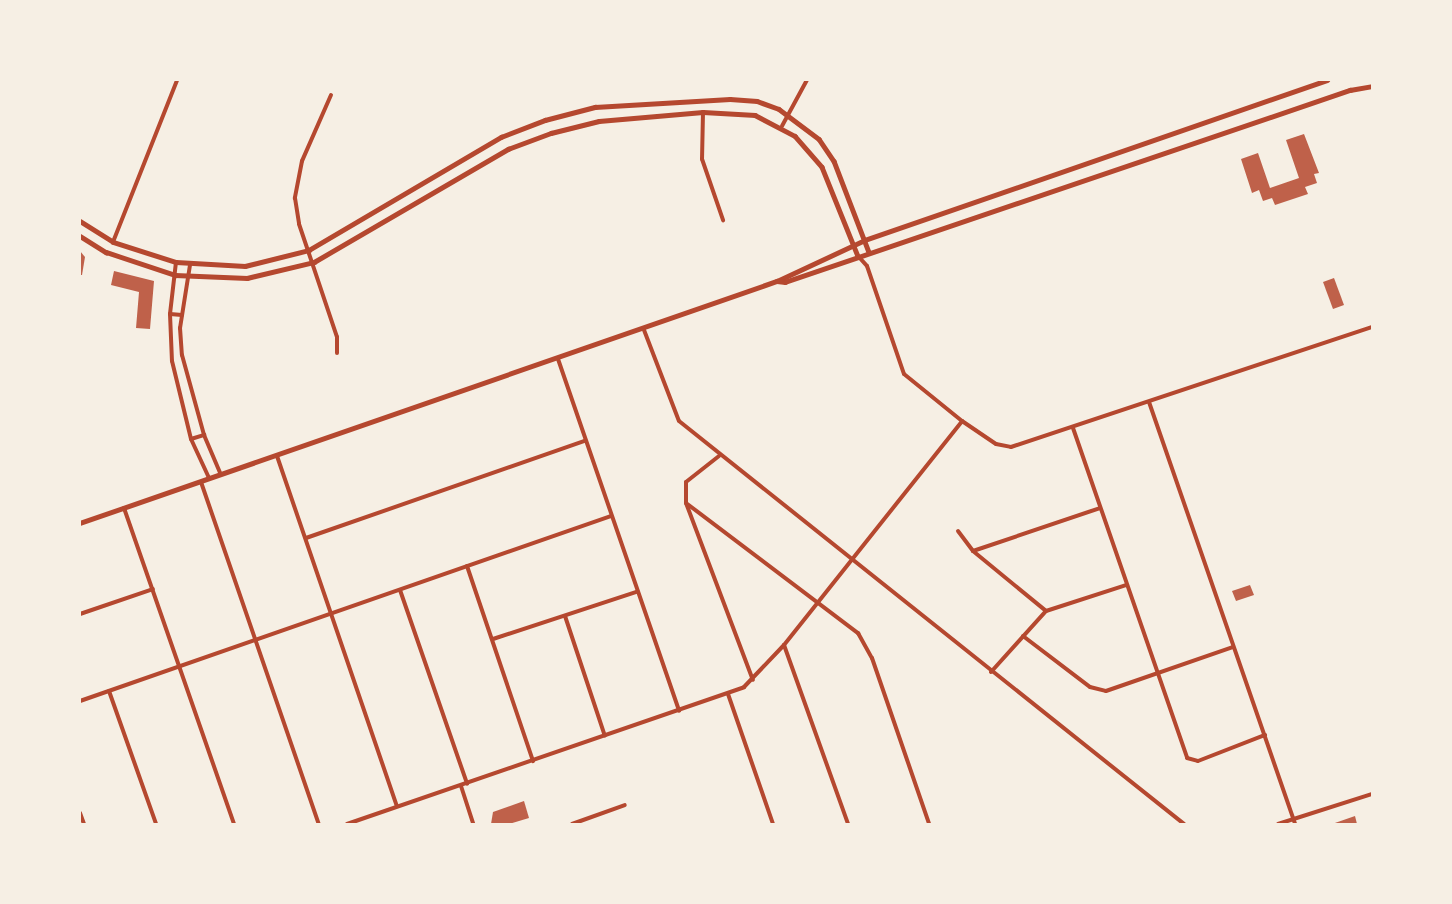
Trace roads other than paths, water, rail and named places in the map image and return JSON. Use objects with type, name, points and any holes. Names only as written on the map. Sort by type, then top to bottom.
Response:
[{"type":"street","points":[[113,242],[177,80]]},
{"type":"street","points":[[782,126],[807,80]]},
{"type":"street","points":[[777,282],[865,240],[1327,80]]},
{"type":"street","points":[[80,523],[644,330],[777,282],[1350,90],[1372,86]]},
{"type":"street","points":[[331,95],[305,151],[296,198],[299,224],[314,262],[337,337],[337,353]]},
{"type":"street","points":[[80,222],[113,242],[176,262],[190,265],[245,266],[309,250],[501,137],[544,120],[595,107],[659,101],[746,100],[789,115],[828,149],[865,240],[868,252],[867,266],[901,369],[962,421],[996,444],[1011,447],[1073,428],[1372,327]]},
{"type":"street","points":[[703,112],[702,159],[723,220]]},
{"type":"street","points":[[80,236],[106,252],[175,275],[188,278],[247,278],[314,262],[508,149],[599,121],[703,112],[755,115],[782,126],[807,147],[822,167],[858,256],[867,266]]},
{"type":"street","points":[[501,137],[508,149]]},
{"type":"street","points":[[925,219],[929,231]]},
{"type":"street","points":[[176,262],[170,314],[172,361],[191,439],[210,479]]},
{"type":"street","points":[[190,265],[182,315],[182,355],[204,435],[221,475]]},
{"type":"street","points":[[170,314],[182,315]]},
{"type":"street","points":[[644,330],[679,421],[719,456],[1184,825]]},
{"type":"street","points":[[558,359],[636,592],[679,711]]},
{"type":"street","points":[[1149,402],[1294,822]]},
{"type":"street","points":[[346,825],[728,694],[753,680],[784,645],[962,421]]},
{"type":"street","points":[[1073,428],[1187,758],[1198,761],[1265,735]]},
{"type":"street","points":[[191,439],[204,435]]},
{"type":"street","points":[[306,538],[585,441]]},
{"type":"street","points":[[277,456],[397,806]]},
{"type":"street","points":[[719,456],[686,482],[686,503],[753,680]]},
{"type":"street","points":[[201,482],[319,825]]},
{"type":"street","points":[[686,503],[858,633],[867,646],[929,825]]},
{"type":"street","points":[[124,508],[234,825]]},
{"type":"street","points":[[973,550],[1100,508]]},
{"type":"street","points":[[80,701],[611,516]]},
{"type":"street","points":[[958,531],[973,550],[1046,611]]},
{"type":"street","points":[[467,566],[533,761]]},
{"type":"street","points":[[991,672],[1046,611],[1126,585]]},
{"type":"street","points":[[80,614],[153,590]]},
{"type":"street","points":[[400,590],[467,784]]},
{"type":"street","points":[[493,639],[636,592]]},
{"type":"street","points":[[565,616],[605,736]]},
{"type":"street","points":[[1023,636],[1090,687],[1106,691],[1233,647]]},
{"type":"street","points":[[784,645],[848,825]]},
{"type":"street","points":[[109,691],[156,825]]},
{"type":"street","points":[[728,694],[773,825]]},
{"type":"street","points":[[460,786],[473,825]]},
{"type":"street","points":[[1278,825],[1294,822],[1372,794]]},
{"type":"street","points":[[572,825],[625,805]]},
{"type":"street","points":[[80,813],[84,825]]}]
